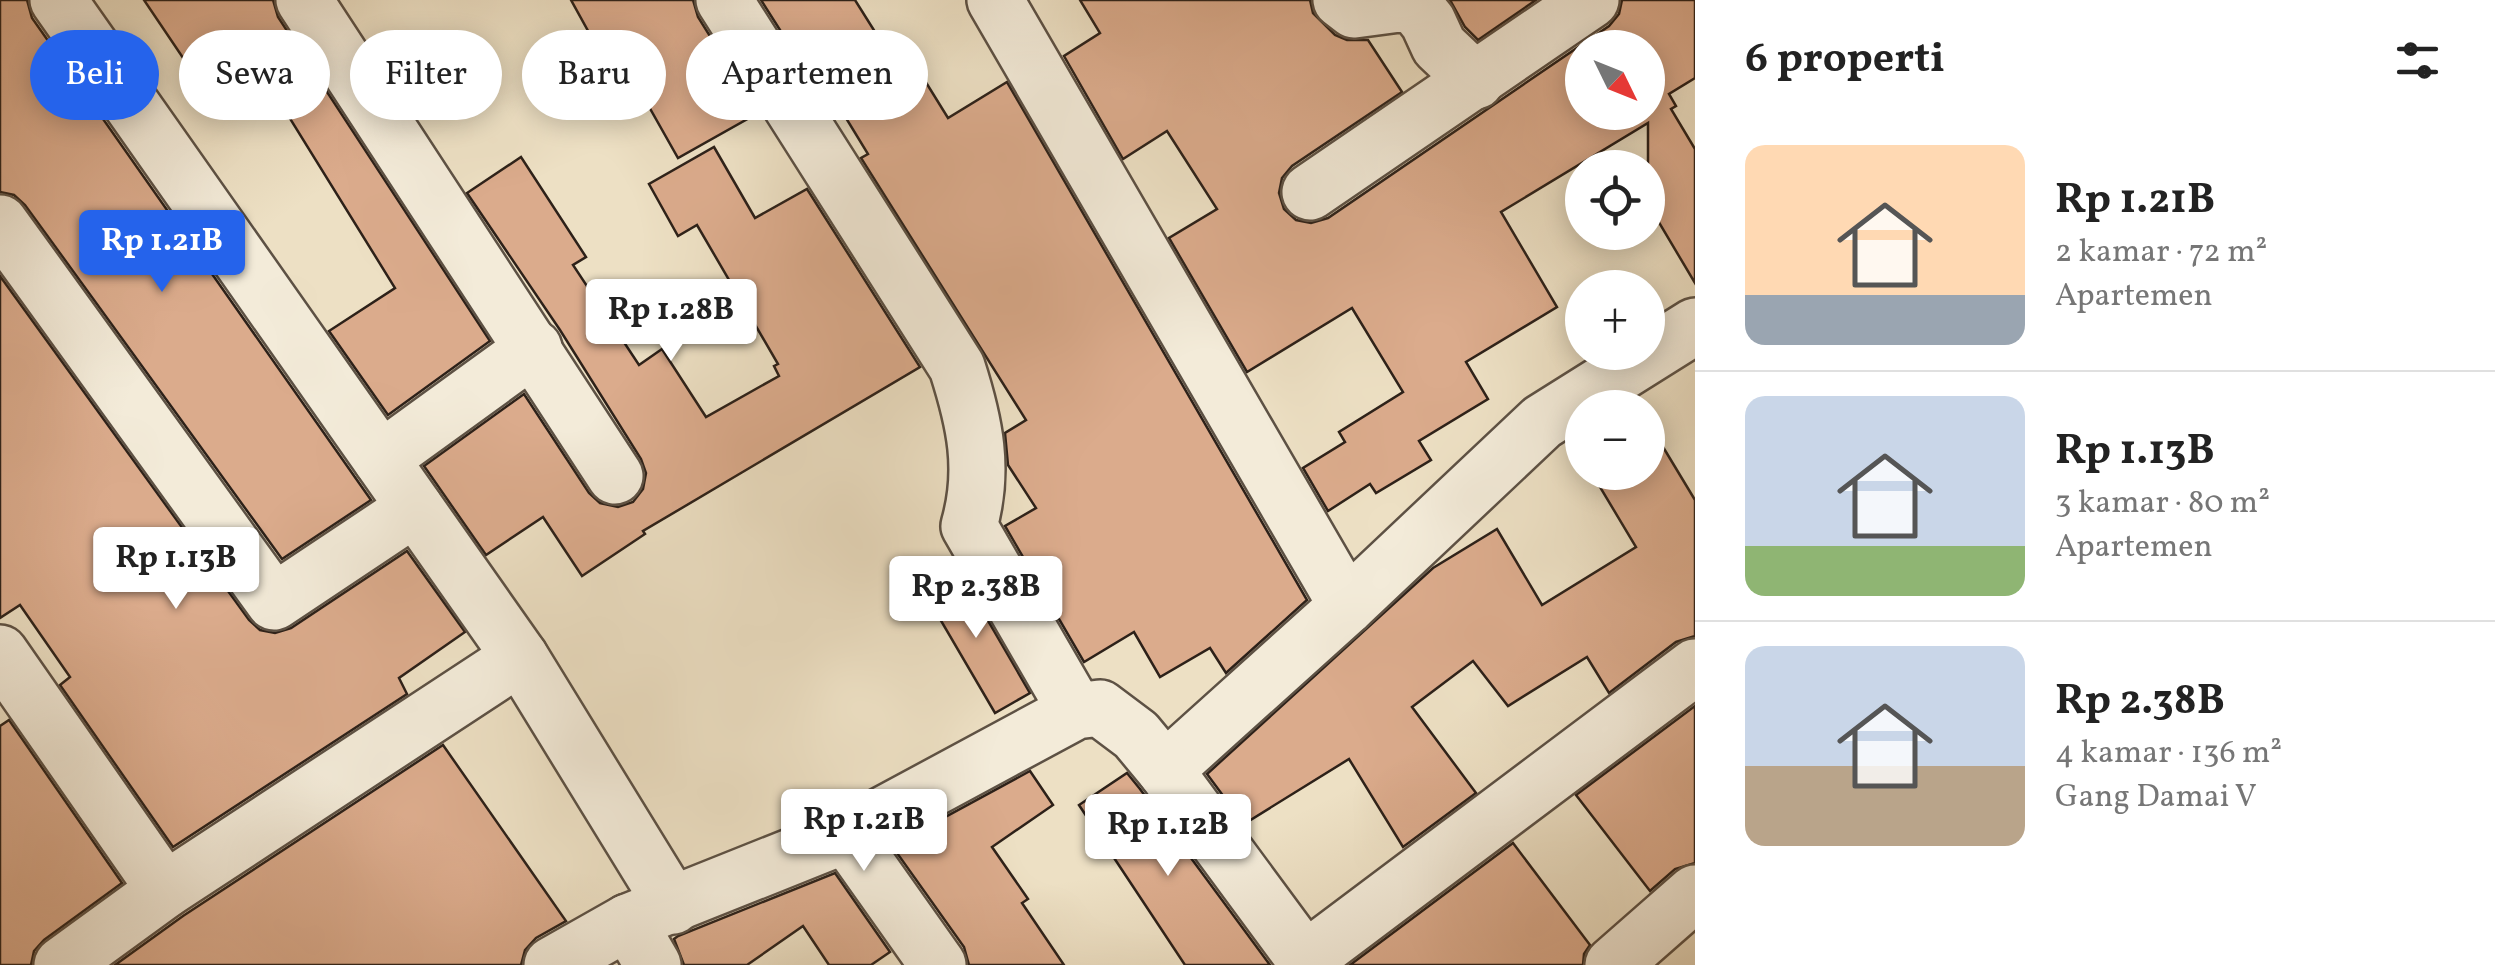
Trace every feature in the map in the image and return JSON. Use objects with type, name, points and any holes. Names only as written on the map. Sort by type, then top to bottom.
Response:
[{"type":"street","points":[[58,0],[520,656],[651,931]]},
{"type":"street","points":[[304,0],[616,476]]},
{"type":"street","points":[[724,0],[957,367],[968,400],[980,467],[969,526],[1076,711]]},
{"type":"street","points":[[995,0],[1347,606]]},
{"type":"street","points":[[1341,0],[1354,10],[1399,4],[1416,7],[1439,46],[1476,82]]},
{"type":"street","points":[[1310,192],[1591,0]]},
{"type":"street","points":[[0,223],[274,602],[415,508]]},
{"type":"street","points":[[1165,770],[1542,422],[1695,326]]},
{"type":"street","points":[[380,459],[534,348]]},
{"type":"street","points":[[0,653],[165,890]]},
{"type":"street","points":[[62,965],[165,890],[520,656]]},
{"type":"street","points":[[552,965],[651,931],[846,836],[1076,711],[1100,708],[1136,735],[1165,770],[1307,962],[1695,667]]},
{"type":"street","points":[[846,836],[938,965]]},
{"type":"street","points":[[1613,965],[1695,893]]},
{"type":"building","points":[[0,0],[27,0],[40,30],[30,30],[30,120],[104,120],[371,500],[282,559],[25,205],[14,195],[0,192]]},
{"type":"building","points":[[144,0],[273,0],[287,30],[179,30],[179,52]]},
{"type":"building","points":[[571,0],[693,0],[706,30],[686,30],[686,120],[746,120],[678,158],[657,120],[666,120],[666,30],[588,30]]},
{"type":"building","points":[[761,0],[855,0],[874,30],[780,30]]},
{"type":"building","points":[[1080,0],[1310,0],[1313,13],[1335,35],[1347,40],[1368,40],[1402,92],[1292,166],[1282,178],[1279,193],[1284,209],[1296,220],[1311,223],[1328,218],[1565,56],[1565,130],[1636,130],[1603,150],[1565,150],[1565,173],[1501,212],[1557,307],[1466,362],[1488,399],[1419,441],[1431,460],[1376,493],[1370,484],[1328,511],[1303,468],[1345,442],[1339,432],[1403,392],[1352,308],[1247,372],[1169,238],[1217,209],[1167,131],[1123,159],[1064,56],[1100,33]]},
{"type":"building","points":[[1450,0],[1536,0],[1478,40],[1465,27]]},
{"type":"building","points":[[1622,0],[1695,0],[1695,78],[1669,94],[1676,106],[1671,109],[1695,149],[1695,283],[1665,233],[1665,150],[1648,150],[1648,130],[1665,130],[1665,30],[1603,30],[1619,14]]},
{"type":"building","points":[[1007,82],[1307,600],[1226,673],[1210,648],[1160,677],[1134,632],[1084,662],[1005,526],[1036,508],[1008,465],[1005,433],[1026,420],[861,158],[868,154],[847,120],[928,120],[928,86],[948,118]]},
{"type":"building","points":[[330,96],[490,341],[388,415],[329,331],[395,288],[291,120],[330,120]]},
{"type":"building","points":[[714,147],[755,218],[807,189],[920,367],[643,531],[645,534],[582,576],[543,517],[486,555],[424,466],[524,394],[589,493],[600,503],[618,507],[633,502],[643,489],[646,473],[560,330],[467,193],[521,157],[586,257],[573,265],[639,365],[662,349],[706,417],[779,376],[774,366],[778,364],[697,225],[678,236],[649,184]]},
{"type":"building","points":[[0,276],[260,630],[275,633],[291,628],[407,551],[465,632],[399,678],[407,694],[173,847],[60,685],[70,677],[20,605],[0,618]]},
{"type":"building","points":[[1665,450],[1695,500],[1695,636],[1676,642],[1609,693],[1587,657],[1508,706],[1473,661],[1412,707],[1476,793],[1403,847],[1349,759],[1244,824],[1207,774],[1433,568],[1497,529],[1542,605],[1636,547],[1602,490],[1665,490]]},
{"type":"building","points":[[958,569],[1030,693],[995,713],[923,590]]},
{"type":"building","points":[[1695,706],[1695,863],[1675,869],[1650,891],[1576,795]]},
{"type":"building","points":[[9,720],[122,883],[44,940],[34,951],[31,965],[0,965],[0,726]]},
{"type":"building","points":[[443,745],[566,921],[536,938],[525,950],[521,965],[115,965],[183,916]]},
{"type":"building","points":[[1030,771],[1053,805],[992,847],[1028,899],[1022,903],[1064,965],[969,965],[964,947],[892,846]]},
{"type":"building","points":[[1127,773],[1270,965],[1185,965],[1079,805]]},
{"type":"building","points":[[1513,843],[1590,945],[1583,965],[1350,965]]},
{"type":"building","points":[[835,873],[890,952],[871,965],[829,965],[803,926],[747,965],[684,965],[674,939],[678,936]]}]
